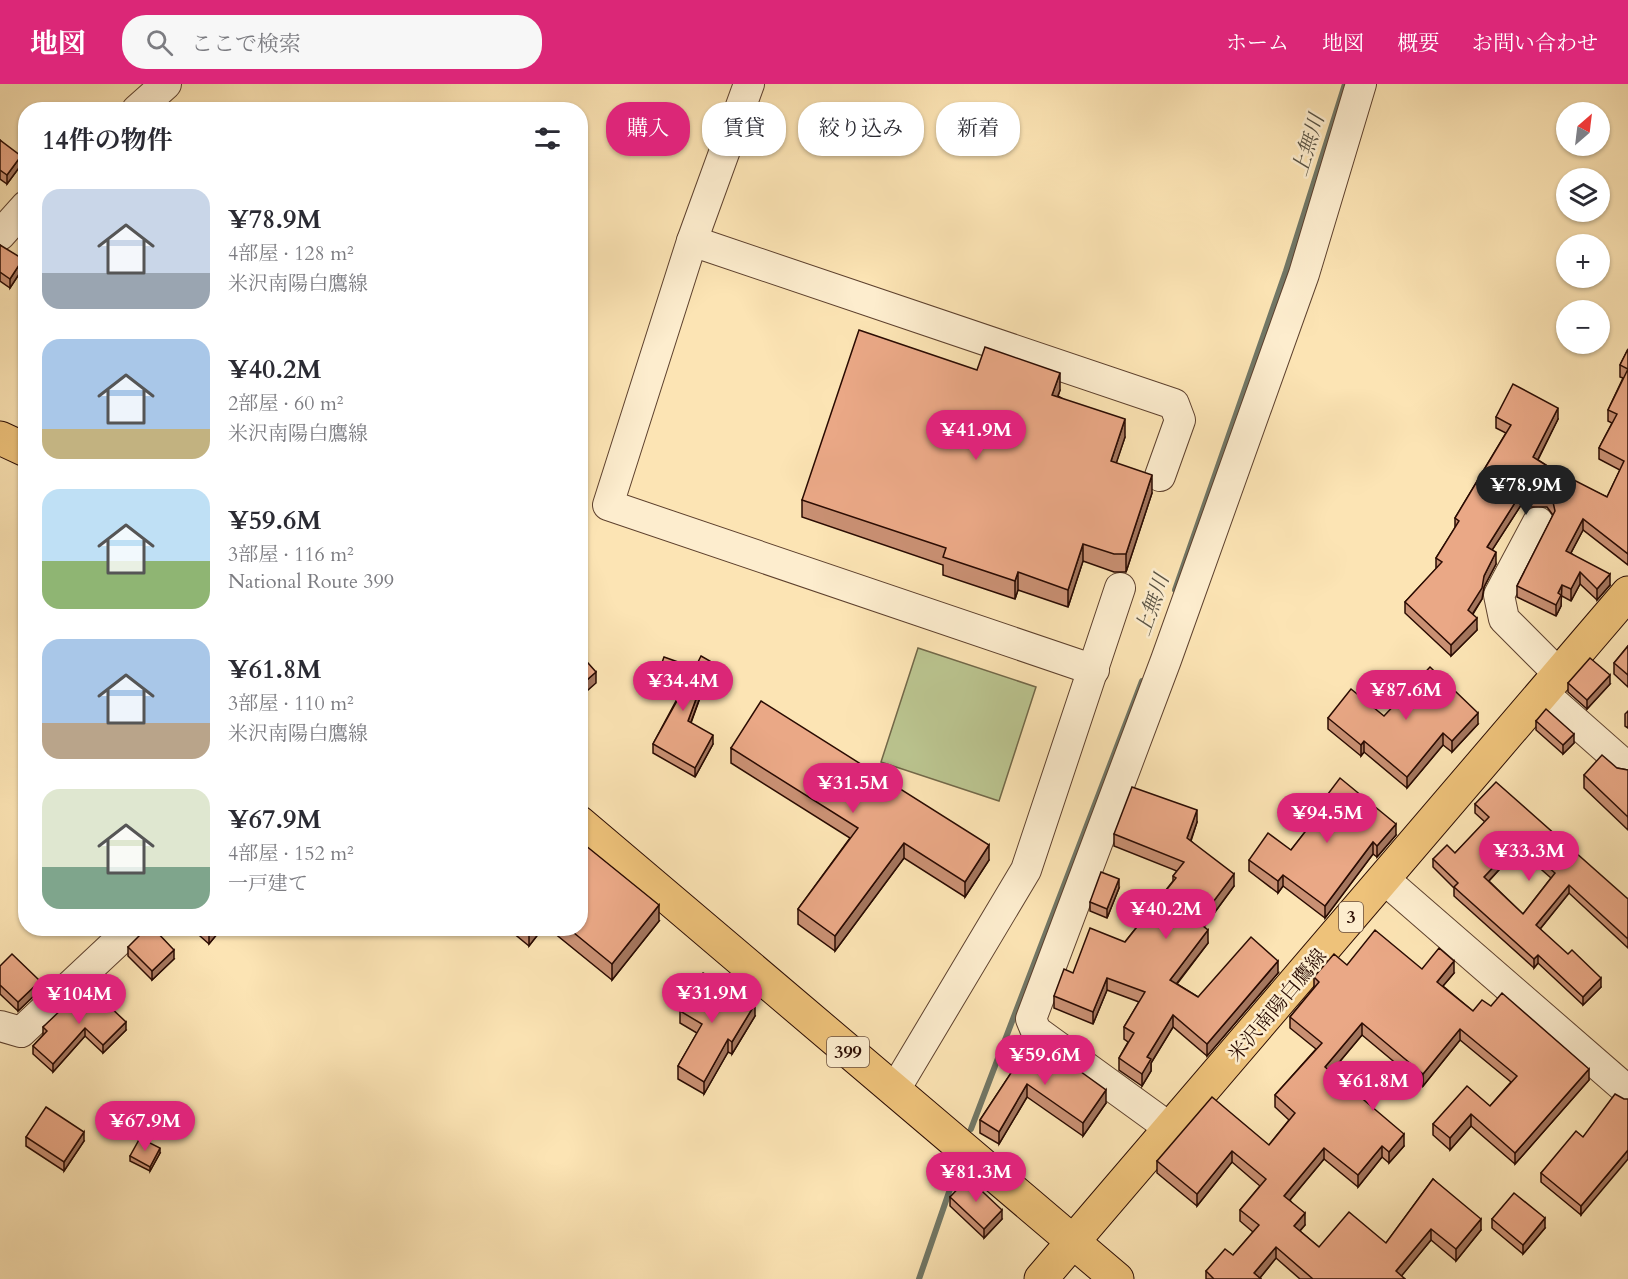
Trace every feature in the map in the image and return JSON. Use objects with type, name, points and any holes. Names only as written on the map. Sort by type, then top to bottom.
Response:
[{"type":"main road","points":[[0,438],[18,446]]},
{"type":"main road","name":"米沢南陽白鷹線","points":[[1041,1279],[1628,593]]},
{"type":"main road","name":"399","points":[[588,830],[1118,1279]]},
{"type":"street","points":[[749,84],[692,241],[608,505],[1094,670]]},
{"type":"street","points":[[1171,1129],[1036,1031],[1031,1019],[1166,660],[1304,274],[1361,84]]},
{"type":"street","points":[[0,235],[18,215]]},
{"type":"street","points":[[692,241],[1174,404],[1180,420],[1160,476]]},
{"type":"street","points":[[1538,522],[1498,595],[1504,619],[1551,683],[1628,768]]},
{"type":"street","points":[[894,1091],[1026,870],[1120,588]]},
{"type":"street","points":[[1384,879],[1628,1091]]},
{"type":"street","points":[[0,1026],[21,1032],[123,936]]},
{"type":"green space","points":[[918,648],[1036,687],[999,801],[881,762]]},
{"type":"building","points":[[0,140],[18,154],[18,160],[7,175],[0,170]]},
{"type":"building","points":[[0,245],[18,256],[18,267],[10,279],[0,272]]},
{"type":"building","points":[[859,330],[977,370],[985,347],[1060,373],[1052,395],[1125,419],[1111,461],[1152,475],[1126,554],[1114,554],[1083,544],[1068,590],[1018,572],[1015,581],[943,557],[946,548],[802,500]]},
{"type":"building","points":[[1628,349],[1628,369],[1620,365]]},
{"type":"building","points":[[1628,369],[1628,554],[1583,519],[1566,551],[1610,574],[1597,589],[1580,572],[1571,589],[1562,585],[1558,593],[1561,595],[1556,605],[1517,586],[1555,511],[1553,502],[1547,496],[1531,495],[1523,490],[1487,547],[1496,552],[1484,576],[1482,588],[1468,610],[1477,618],[1451,645],[1405,602],[1442,562],[1436,558],[1459,521],[1455,518],[1511,425],[1496,417],[1513,384],[1558,408],[1533,457],[1569,480],[1570,478],[1607,497],[1624,461],[1599,448],[1617,414],[1608,410]]},
{"type":"building","points":[[1628,646],[1628,675],[1614,663]]},
{"type":"building","points":[[701,656],[710,661],[688,721],[713,735],[695,768],[653,744],[682,692],[655,682],[664,657],[695,668]]},
{"type":"building","points":[[1590,658],[1610,675],[1587,700],[1568,683]]},
{"type":"building","points":[[588,663],[596,672],[588,679]]},
{"type":"building","points":[[1430,667],[1478,713],[1452,741],[1443,733],[1407,777],[1364,741],[1361,745],[1328,718],[1351,689],[1384,716]]},
{"type":"building","points":[[761,701],[989,845],[965,882],[904,843],[835,936],[798,909],[858,828],[731,748]]},
{"type":"building","points":[[1546,709],[1574,734],[1563,745],[1536,721]]},
{"type":"building","points":[[1602,755],[1617,768],[1628,770],[1628,817],[1584,775]]},
{"type":"building","points":[[1340,778],[1396,824],[1377,846],[1373,842],[1325,906],[1283,875],[1278,881],[1249,860],[1268,833],[1291,850],[1316,818],[1312,815]]},
{"type":"building","points":[[1496,782],[1628,899],[1628,939],[1569,885],[1536,925],[1568,954],[1572,950],[1601,978],[1583,997],[1538,955],[1534,959],[1454,887],[1458,883],[1433,859],[1447,845],[1455,853],[1489,817],[1475,804]],"holes":[[[1518,841],[1555,873],[1523,914],[1484,877]]]},
{"type":"building","points":[[1132,787],[1197,810],[1187,838],[1234,874],[1198,922],[1208,930],[1170,980],[1198,997],[1251,937],[1278,961],[1207,1044],[1173,1015],[1147,1057],[1151,1059],[1142,1074],[1119,1058],[1134,1033],[1124,1027],[1145,992],[1107,978],[1093,1012],[1054,996],[1064,969],[1073,973],[1090,928],[1125,942],[1176,878],[1173,876],[1184,862],[1114,834]]},
{"type":"building","points":[[588,847],[659,905],[612,964],[578,936],[588,936]]},
{"type":"building","points":[[1101,872],[1119,879],[1107,909],[1090,902]]},
{"type":"building","points":[[1375,930],[1422,969],[1439,948],[1454,961],[1437,982],[1473,1011],[1482,1000],[1491,1006],[1502,993],[1589,1069],[1515,1153],[1471,1114],[1450,1138],[1433,1124],[1467,1086],[1490,1106],[1517,1076],[1460,1029],[1423,1074],[1362,1023],[1325,1067],[1404,1134],[1389,1152],[1382,1146],[1358,1175],[1324,1148],[1284,1196],[1305,1213],[1294,1226],[1319,1247],[1349,1212],[1386,1243],[1433,1179],[1481,1219],[1456,1249],[1431,1229],[1396,1271],[1405,1279],[1313,1279],[1276,1247],[1254,1273],[1261,1279],[1214,1279],[1206,1271],[1225,1249],[1233,1255],[1259,1225],[1240,1210],[1266,1179],[1232,1151],[1197,1194],[1157,1161],[1212,1097],[1269,1145],[1295,1113],[1275,1095],[1322,1043],[1290,1017],[1319,982],[1314,977],[1334,954],[1347,965]]},
{"type":"building","points":[[139,936],[161,936],[174,950],[152,971],[128,947]]},
{"type":"building","points":[[12,954],[40,981],[18,1002],[0,985],[0,966]]},
{"type":"building","points":[[703,973],[755,1004],[732,1042],[728,1039],[704,1082],[678,1066],[702,1024],[680,1011]]},
{"type":"building","points":[[89,987],[126,1022],[103,1045],[85,1028],[53,1064],[33,1046],[47,1031],[43,1027],[65,1006],[68,1009]]},
{"type":"building","points":[[1034,1038],[1106,1090],[1083,1123],[1027,1084],[999,1132],[980,1120]]},
{"type":"building","points":[[1615,1094],[1628,1099],[1628,1150],[1581,1206],[1541,1173],[1576,1131],[1583,1137]]},
{"type":"building","points":[[46,1107],[84,1132],[64,1162],[26,1137]]},
{"type":"building","points":[[140,1138],[160,1148],[150,1167],[130,1156]]},
{"type":"building","points":[[968,1178],[1002,1210],[984,1229],[950,1197]]},
{"type":"building","points":[[1514,1193],[1545,1218],[1523,1245],[1492,1219]]},
{"type":"waterway","name":"上無川","points":[[1175,590],[1286,271],[1345,84]]},
{"type":"waterway","name":"上無川","points":[[971,1129],[1142,681]]},
{"type":"waterway","name":"上無川","points":[[919,1279],[957,1169]]}]
